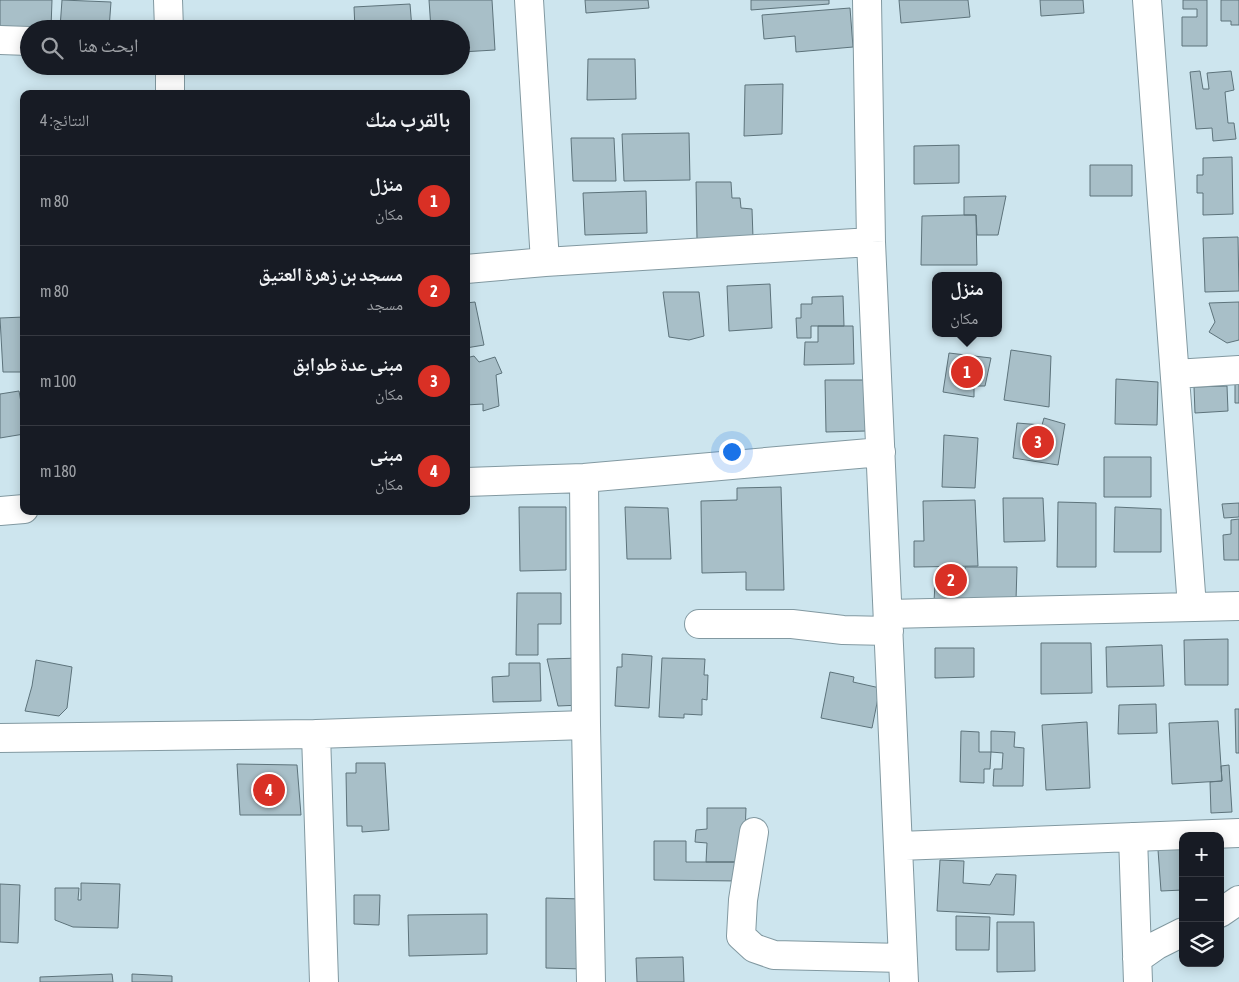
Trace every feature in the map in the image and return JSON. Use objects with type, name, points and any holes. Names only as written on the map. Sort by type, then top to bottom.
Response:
[{"type":"street","points":[[168,0],[169,20]]},
{"type":"street","points":[[529,0],[544,262]]},
{"type":"street","points":[[754,832],[743,900],[741,936],[754,948],[774,955],[904,970],[871,242],[867,0]]},
{"type":"street","points":[[1147,0],[1192,607]]},
{"type":"street","points":[[0,40],[20,41]]},
{"type":"street","points":[[170,75],[170,90]]},
{"type":"street","points":[[470,269],[544,262],[871,242]]},
{"type":"street","points":[[1175,374],[1239,370]]},
{"type":"street","points":[[470,482],[584,478],[881,452]]},
{"type":"street","points":[[584,478],[590,982]]},
{"type":"street","points":[[0,511],[20,509]]},
{"type":"street","points":[[699,624],[792,624],[844,630],[888,622],[1239,606]]},
{"type":"street","points":[[0,738],[316,734],[586,725]]},
{"type":"street","points":[[316,734],[324,982]]},
{"type":"street","points":[[899,846],[1239,833]]},
{"type":"street","points":[[1133,837],[1138,971]]},
{"type":"street","points":[[1224,909],[1239,900]]},
{"type":"street","points":[[1138,971],[1157,945],[1179,934]]},
{"type":"building","points":[[0,0],[52,0],[51,20],[20,20],[20,27],[0,26]]},
{"type":"building","points":[[62,0],[111,2],[110,20],[61,20]]},
{"type":"building","points":[[429,0],[492,0],[495,50],[470,51],[470,20],[430,20]]},
{"type":"building","points":[[585,0],[648,0],[649,8],[586,13]]},
{"type":"building","points":[[751,0],[829,0],[829,4],[751,10]]},
{"type":"building","points":[[899,0],[968,0],[970,17],[901,23]]},
{"type":"building","points":[[1040,0],[1083,0],[1084,13],[1041,16]]},
{"type":"building","points":[[1183,0],[1207,0],[1207,46],[1182,46],[1182,17],[1197,17],[1197,9],[1183,9]]},
{"type":"building","points":[[1221,0],[1239,0],[1239,25],[1231,25],[1231,21],[1221,21]]},
{"type":"building","points":[[410,4],[411,20],[355,20],[354,7]]},
{"type":"building","points":[[850,8],[853,47],[796,52],[795,36],[764,39],[762,15]]},
{"type":"building","points":[[588,59],[635,59],[636,99],[587,100]]},
{"type":"building","points":[[1200,71],[1203,89],[1209,89],[1207,73],[1231,71],[1234,90],[1225,92],[1228,123],[1234,123],[1236,139],[1213,141],[1212,128],[1196,129],[1190,72]]},
{"type":"building","points":[[783,84],[782,134],[744,136],[745,85]]},
{"type":"building","points":[[689,133],[690,180],[624,181],[622,134]]},
{"type":"building","points":[[571,138],[614,138],[616,181],[573,181]]},
{"type":"building","points":[[959,145],[959,183],[914,184],[914,146]]},
{"type":"building","points":[[1232,157],[1233,214],[1203,215],[1203,193],[1197,193],[1197,175],[1203,175],[1203,158]]},
{"type":"building","points":[[1090,165],[1132,165],[1132,196],[1090,196]]},
{"type":"building","points":[[696,182],[731,182],[732,198],[740,198],[741,208],[752,209],[753,238],[697,239]]},
{"type":"building","points":[[646,191],[647,233],[585,235],[583,193]]},
{"type":"building","points":[[1006,196],[998,235],[977,235],[976,215],[964,215],[964,197]]},
{"type":"building","points":[[976,215],[977,265],[921,265],[922,216]]},
{"type":"building","points":[[1238,237],[1239,291],[1205,292],[1203,238]]},
{"type":"building","points":[[770,284],[772,328],[729,331],[727,286]]},
{"type":"building","points":[[663,292],[699,292],[704,336],[689,340],[669,337]]},
{"type":"building","points":[[843,296],[844,326],[811,326],[811,338],[797,338],[796,318],[801,318],[801,304],[812,304],[812,297]]},
{"type":"building","points":[[475,302],[484,345],[470,347],[470,303]]},
{"type":"building","points":[[1239,302],[1239,340],[1227,343],[1209,332],[1215,322],[1209,303]]},
{"type":"building","points":[[20,317],[20,372],[3,372],[0,318]]},
{"type":"building","points":[[818,326],[853,326],[854,364],[804,365],[805,342],[818,342]]},
{"type":"building","points":[[1011,350],[1051,356],[1049,407],[1004,400]]},
{"type":"building","points":[[949,353],[991,358],[985,386],[974,386],[974,397],[943,392]]},
{"type":"building","points":[[474,356],[479,362],[495,357],[502,373],[496,375],[499,406],[483,411],[483,404],[470,405],[470,357]]},
{"type":"building","points":[[1116,379],[1158,382],[1157,425],[1115,424]]},
{"type":"building","points":[[825,380],[864,380],[866,431],[826,432]]},
{"type":"building","points":[[1235,383],[1239,383],[1239,403],[1235,403]]},
{"type":"building","points":[[1227,386],[1228,411],[1195,413],[1194,387]]},
{"type":"building","points":[[19,391],[20,435],[0,438],[0,394]]},
{"type":"building","points":[[1044,418],[1065,424],[1058,465],[1013,458],[1017,423],[1042,425]]},
{"type":"building","points":[[944,435],[978,438],[975,488],[942,487]]},
{"type":"building","points":[[1104,457],[1151,457],[1151,497],[1104,497]]},
{"type":"building","points":[[781,487],[784,590],[746,590],[746,572],[702,573],[701,501],[737,500],[737,488]]},
{"type":"building","points":[[1003,498],[1043,498],[1045,541],[1004,542]]},
{"type":"building","points":[[975,500],[978,566],[914,567],[914,541],[924,541],[923,501]]},
{"type":"building","points":[[1058,502],[1096,503],[1096,567],[1057,567]]},
{"type":"building","points":[[1239,503],[1239,517],[1224,518],[1222,504]]},
{"type":"building","points":[[519,507],[566,507],[566,570],[520,571]]},
{"type":"building","points":[[625,507],[668,508],[671,559],[627,559]]},
{"type":"building","points":[[1115,507],[1161,509],[1161,552],[1114,552]]},
{"type":"building","points":[[1239,519],[1239,560],[1224,560],[1223,535],[1231,534],[1231,520]]},
{"type":"building","points":[[965,567],[1017,567],[1016,600],[934,601],[935,584],[965,583]]},
{"type":"building","points":[[517,593],[561,593],[561,624],[538,624],[538,655],[516,655]]},
{"type":"building","points":[[1228,639],[1228,685],[1185,685],[1184,640]]},
{"type":"building","points":[[1041,643],[1091,643],[1092,693],[1041,694]]},
{"type":"building","points":[[1162,645],[1164,686],[1107,687],[1106,647]]},
{"type":"building","points":[[935,648],[974,648],[974,677],[935,678]]},
{"type":"building","points":[[622,654],[652,656],[649,708],[615,706],[617,667],[622,667]]},
{"type":"building","points":[[581,658],[582,705],[558,706],[547,659]]},
{"type":"building","points":[[662,658],[705,659],[704,675],[708,675],[707,700],[702,699],[702,715],[684,714],[684,718],[659,717]]},
{"type":"building","points":[[36,660],[72,667],[67,708],[59,716],[25,711],[32,686]]},
{"type":"building","points":[[509,663],[540,663],[541,701],[493,702],[492,677],[509,676]]},
{"type":"building","points":[[830,672],[854,677],[853,682],[880,688],[872,728],[821,718]]},
{"type":"building","points":[[1156,704],[1157,733],[1118,734],[1119,705]]},
{"type":"building","points":[[1235,709],[1239,709],[1239,753],[1236,753]]},
{"type":"building","points":[[1218,721],[1222,781],[1172,784],[1169,723]]},
{"type":"building","points":[[1087,722],[1090,788],[1046,790],[1042,725]]},
{"type":"building","points":[[961,731],[979,732],[979,752],[991,752],[990,769],[984,769],[984,783],[960,782]]},
{"type":"building","points":[[991,731],[1015,732],[1014,747],[1024,748],[1023,786],[993,786],[994,769],[1002,769],[1003,753],[991,752]]},
{"type":"building","points":[[356,763],[385,763],[389,830],[362,832],[362,826],[347,826],[346,773],[356,773]]},
{"type":"building","points":[[237,764],[297,765],[301,815],[240,815]]},
{"type":"building","points":[[1229,765],[1232,812],[1211,813],[1210,782],[1222,781],[1221,766]]},
{"type":"building","points":[[707,808],[746,808],[744,862],[706,862],[707,843],[695,842],[696,830],[707,829]]},
{"type":"building","points":[[654,841],[686,841],[686,862],[738,862],[738,881],[654,880]]},
{"type":"building","points":[[1179,848],[1179,890],[1161,891],[1158,850]]},
{"type":"building","points":[[940,860],[964,861],[963,883],[990,885],[996,874],[1016,875],[1014,915],[937,911]]},
{"type":"building","points":[[81,883],[120,884],[118,928],[73,927],[55,920],[55,888],[79,888],[78,900],[81,900]]},
{"type":"building","points":[[0,884],[20,885],[18,943],[0,942]]},
{"type":"building","points":[[354,895],[380,895],[379,925],[354,924]]},
{"type":"building","points":[[546,898],[582,899],[583,969],[546,968]]},
{"type":"building","points":[[487,914],[487,954],[409,956],[408,915]]},
{"type":"building","points":[[956,916],[990,917],[989,950],[956,950]]},
{"type":"building","points":[[997,922],[1034,922],[1035,971],[997,972]]},
{"type":"building","points":[[683,957],[684,982],[637,982],[636,958]]},
{"type":"building","points":[[112,974],[113,982],[40,982],[40,977]]},
{"type":"building","points":[[132,974],[172,976],[172,982],[132,982]]},
{"type":"place","name":"منزل","points":[[967,372]]},
{"type":"place","name":"مبنى عدة طوابق","points":[[1038,442]]},
{"type":"place","name":"مسجد بن زهرة العتيق","points":[[951,580]]},
{"type":"place","name":"مبنى","points":[[269,790]]}]
